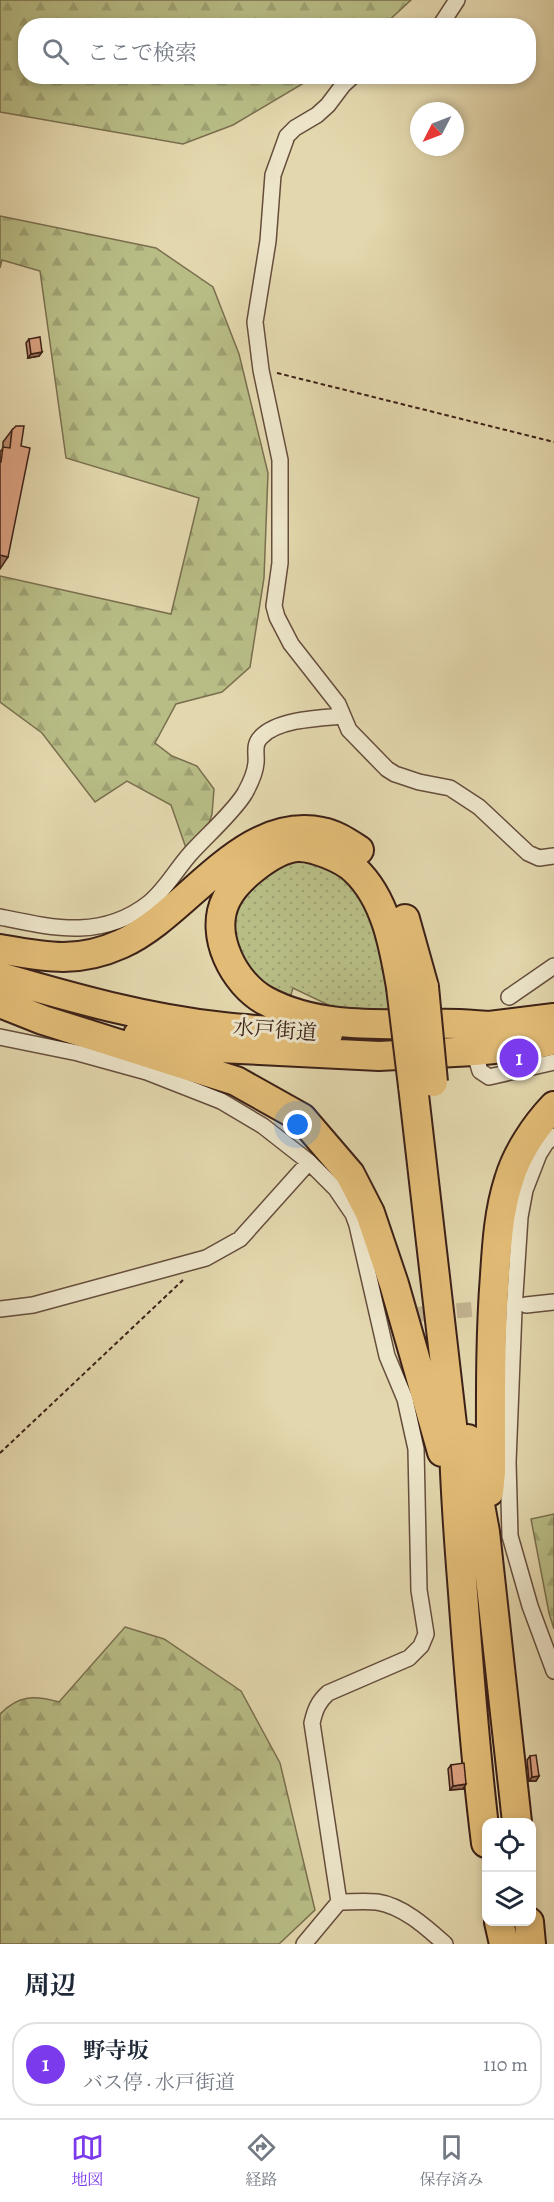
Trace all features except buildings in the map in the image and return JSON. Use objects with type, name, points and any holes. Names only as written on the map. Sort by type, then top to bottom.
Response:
[{"type":"highway","points":[[0,949],[60,959],[97,953],[120,945],[162,920],[208,878],[248,846],[285,833],[323,832],[344,840],[367,855],[384,874],[400,905],[413,987],[454,1442],[455,1491],[483,1818]]},
{"type":"highway","points":[[413,987],[371,890],[355,869],[330,855],[296,847],[279,852],[244,877],[232,889],[225,901],[221,924],[225,950],[230,963],[251,992],[268,1002],[305,1016],[342,1023],[491,1026]]},
{"type":"highway","name":"水戸街道","points":[[0,977],[117,1009],[223,1027],[327,1034],[442,1032],[554,1018]]},
{"type":"highway","points":[[0,1002],[43,1020],[236,1081],[302,1118],[350,1174],[370,1213],[394,1284],[438,1442],[455,1491]]},
{"type":"highway","name":"水戸街道","points":[[0,1002],[106,1029],[219,1048],[379,1056],[474,1051],[533,1045],[554,1040]]},
{"type":"highway","points":[[423,1084],[468,1439],[485,1532],[517,1818]]},
{"type":"highway","points":[[485,1532],[491,1472],[491,1323],[498,1232],[509,1178],[531,1134],[554,1106]]},
{"type":"highway","points":[[500,1926],[504,1944]]},
{"type":"highway","points":[[529,1926],[531,1944]]},
{"type":"street","points":[[445,18],[456,0]]},
{"type":"street","points":[[344,84],[328,105],[287,136],[273,176],[268,241],[255,321],[261,369],[280,460],[280,563],[274,606],[291,644],[330,692],[349,730],[394,774],[450,788],[479,807],[528,853],[539,858],[554,856]]},
{"type":"street","points":[[0,917],[57,928],[83,929],[120,919],[149,903],[188,856],[239,803],[250,784],[256,764],[255,746],[261,737],[279,726],[309,719],[343,716]]},
{"type":"street","points":[[509,997],[554,966]]},
{"type":"street","points":[[0,1037],[78,1053],[147,1072],[221,1101],[263,1126],[309,1162],[336,1189],[353,1214],[382,1316],[387,1356],[405,1399],[416,1449],[419,1590],[426,1634],[421,1646],[408,1658],[328,1693],[315,1709],[312,1723],[339,1902],[304,1944]]},
{"type":"street","points":[[474,1051],[480,1071],[489,1077],[554,1062]]},
{"type":"street","points":[[554,1136],[546,1143],[539,1155],[525,1190],[520,1217],[508,1462],[510,1536],[530,1606],[554,1671]]},
{"type":"street","points":[[0,1309],[33,1305],[206,1258],[240,1239],[309,1162]]},
{"type":"street","points":[[526,1305],[554,1302]]},
{"type":"street","points":[[339,1902],[378,1902],[400,1910],[428,1928],[445,1944]]},
{"type":"path","points":[[261,369],[554,442]]},
{"type":"path","points":[[0,1454],[206,1258]]},
{"type":"green space","points":[[0,0],[411,0],[392,18],[18,18],[18,84],[302,84],[233,125],[183,144],[0,112]]},
{"type":"green space","points":[[0,216],[156,248],[213,287],[239,354],[268,473],[264,578],[250,667],[222,692],[176,704],[155,743],[172,756],[197,766],[214,789],[212,814],[206,833],[186,848],[171,805],[127,781],[95,802],[42,733],[0,702],[0,576],[171,614],[199,498],[66,458],[40,271],[2,260],[0,268]]},
{"type":"green space","points":[[296,858],[338,867],[376,913],[395,1010],[339,1010],[293,988],[288,1004],[258,987],[232,942],[235,903],[245,887]]},
{"type":"green space","points":[[554,1514],[554,1629],[531,1519]]},
{"type":"green space","points":[[125,1627],[164,1639],[241,1691],[280,1763],[315,1910],[279,1944],[0,1944],[0,1714],[14,1703],[27,1698],[42,1698],[59,1702]]},
{"type":"tunnel","points":[[388,1317],[499,1307]]},
{"type":"place","name":"野寺坂","points":[[519,1058]]}]
